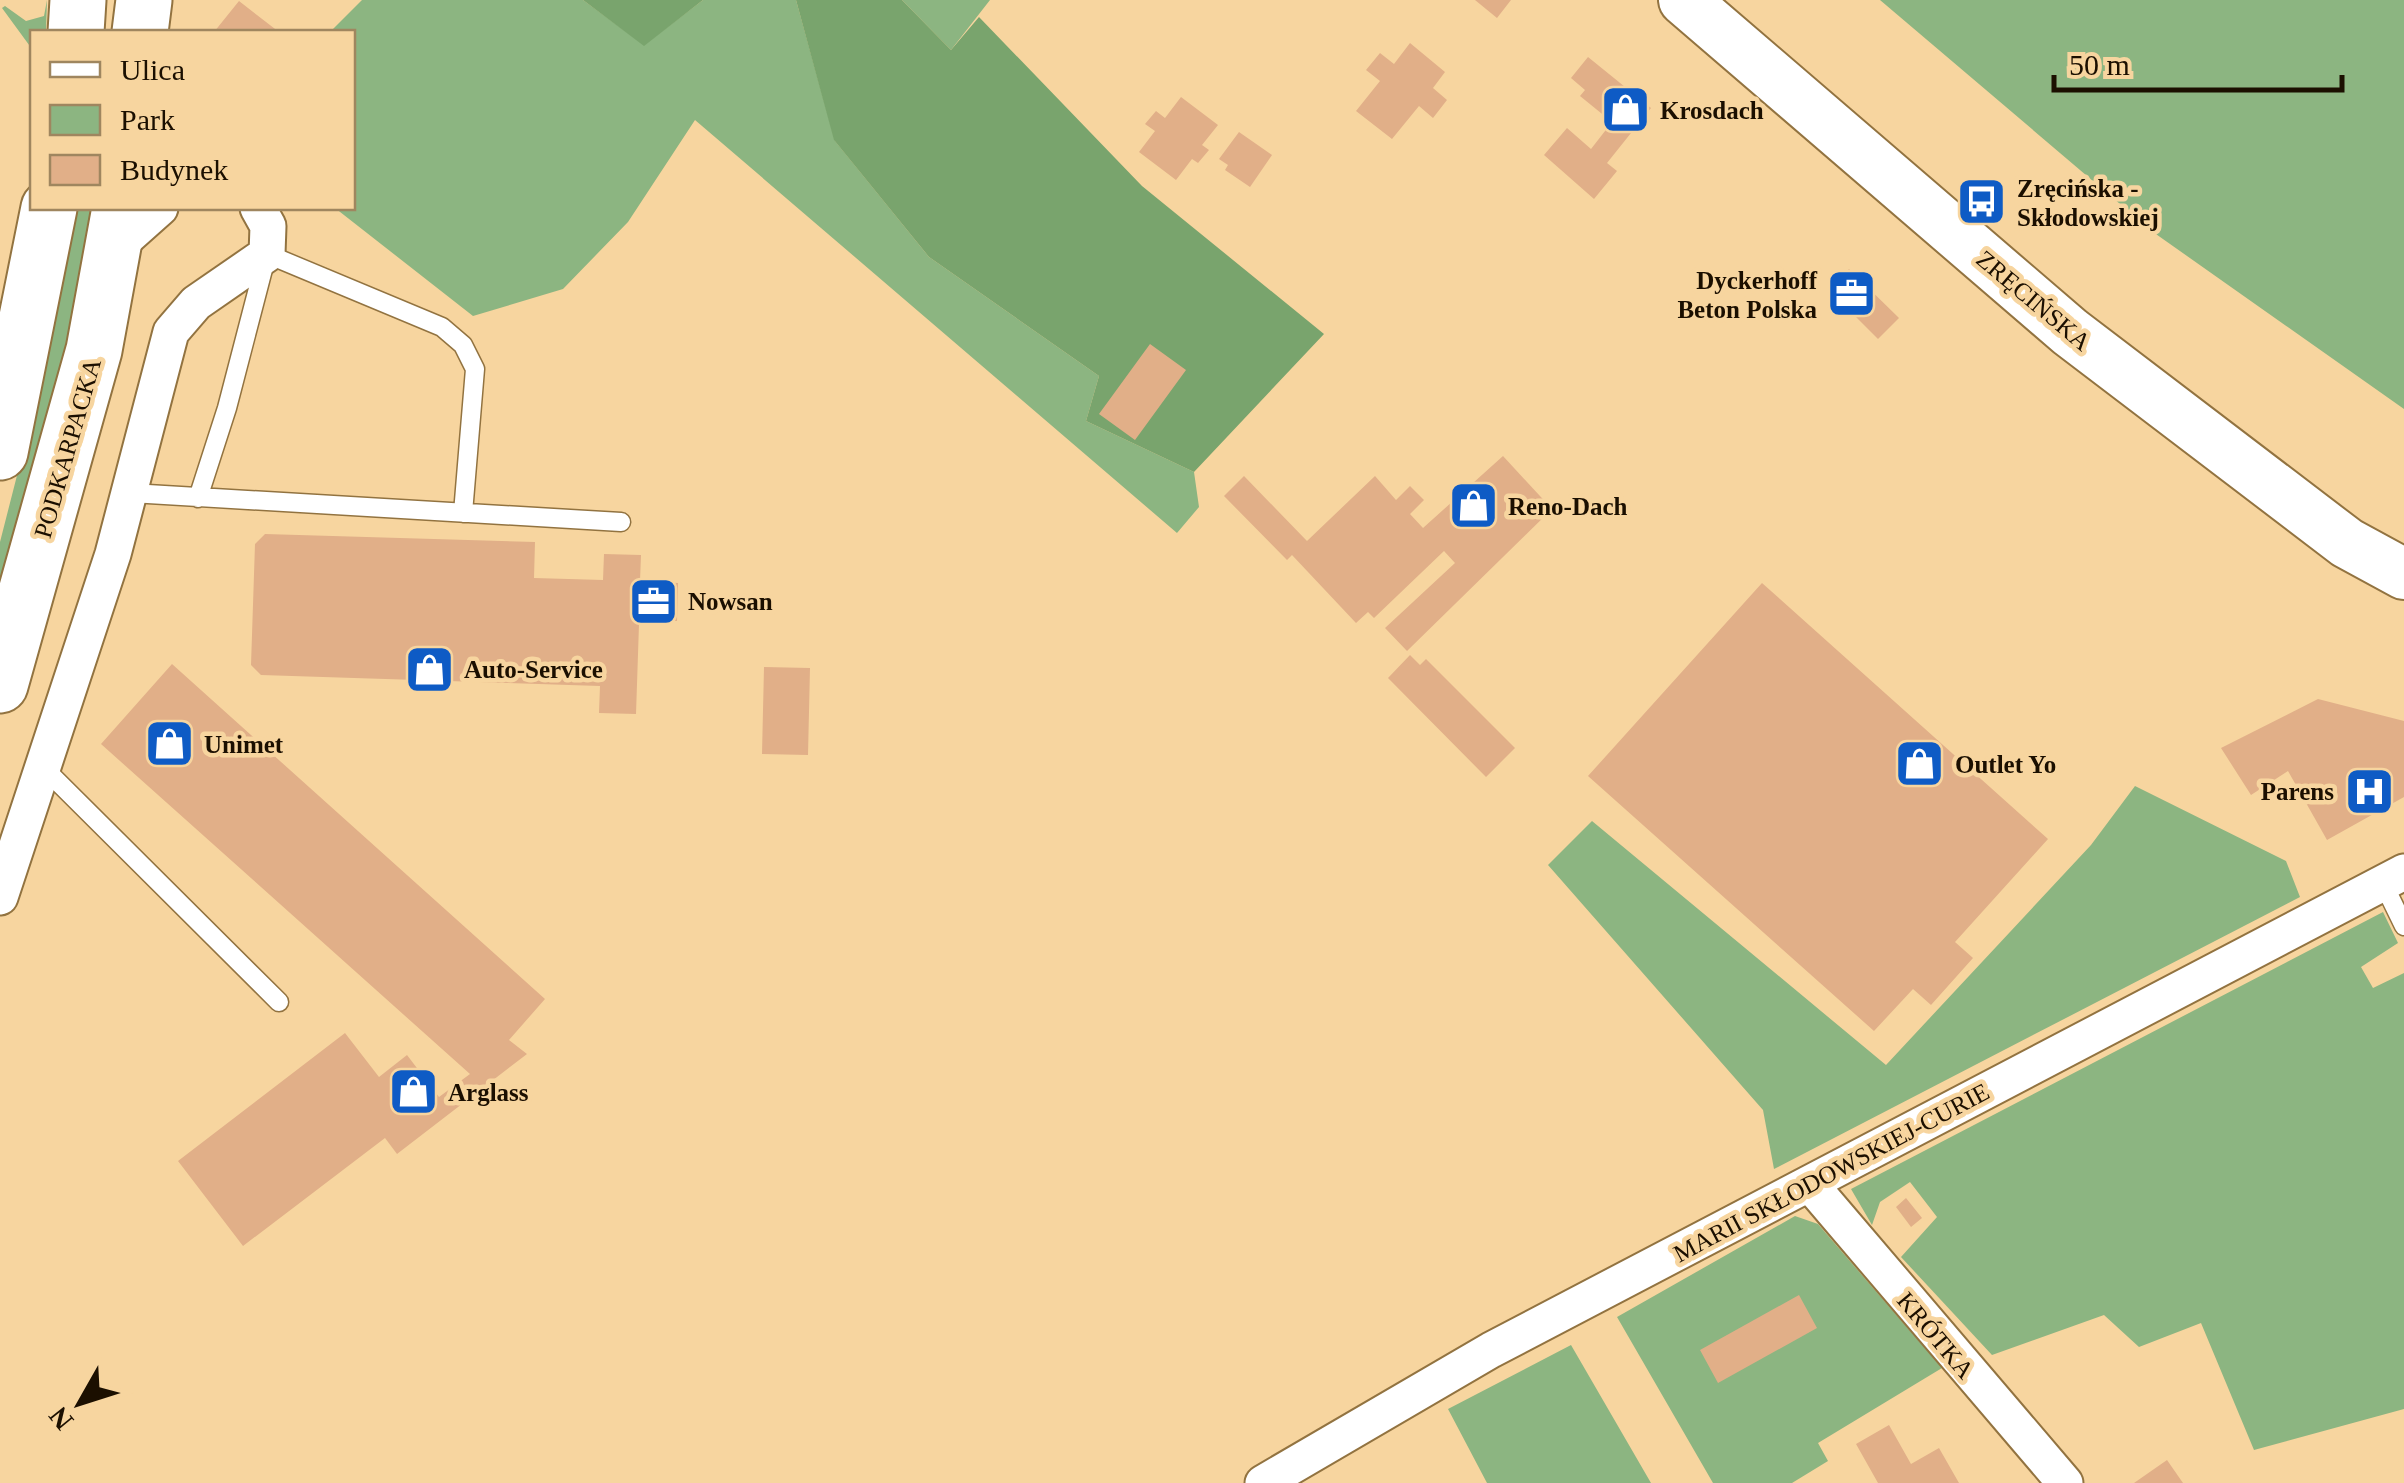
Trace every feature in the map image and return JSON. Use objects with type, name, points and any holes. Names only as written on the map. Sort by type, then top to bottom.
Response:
[{"type":"main road","points":[[76,30],[78,0]]},
{"type":"main road","points":[[140,30],[144,0]]},
{"type":"main road","points":[[0,452],[26,338],[49,210]]},
{"type":"main road","name":"PODKARPACKA","points":[[0,685],[94,350],[118,228]]},
{"type":"street","name":"ZRĘCIŃSKA","points":[[1684,0],[2070,332],[2347,543],[2404,574]]},
{"type":"street","points":[[118,228],[156,210]]},
{"type":"street","points":[[0,896],[131,493],[171,332],[196,303],[267,254],[268,226],[259,210]]},
{"type":"street","name":"MARII SKŁODOWSKIEJ-CURIE","points":[[1285,1477],[1490,1350],[2393,877]]},
{"type":"street","name":"KRÓTKA","points":[[1810,1184],[2065,1483]]},
{"type":"lane","points":[[198,498],[227,408],[267,254],[442,327],[464,344],[475,369],[463,513]]},
{"type":"lane","points":[[131,493],[622,522]]},
{"type":"lane","points":[[43,767],[279,1002]]},
{"type":"lane","points":[[2393,877],[2404,926]]},
{"type":"green space","points":[[47,0],[46,30],[30,30],[30,46],[2,8],[5,6],[26,21],[44,16]]},
{"type":"green space","points":[[362,0],[583,0],[644,45],[703,0],[796,0],[835,141],[929,257],[1099,376],[1086,421],[1194,472],[1199,507],[1177,533],[695,120],[628,222],[563,289],[473,316],[338,210],[355,210],[355,30],[332,30]]},
{"type":"green space","points":[[583,0],[703,0],[644,46]]},
{"type":"green space","points":[[796,0],[902,0],[951,50],[979,17],[1142,186],[1324,334],[1194,472],[1086,421],[1099,376],[929,257],[834,140]]},
{"type":"green space","points":[[902,0],[990,0],[951,50]]},
{"type":"green space","points":[[1880,0],[2404,0],[2404,409],[2153,232]]},
{"type":"green space","points":[[73,210],[92,210],[62,373],[0,616],[0,542],[23,452]]},
{"type":"green space","points":[[2135,786],[2286,861],[2300,897],[1774,1169],[1763,1110],[1548,865],[1592,821],[1886,1065],[2091,845]]},
{"type":"green space","points":[[2383,912],[2398,943],[2361,967],[2373,988],[2404,973],[2404,1409],[2254,1450],[2201,1323],[2139,1347],[2104,1315],[1992,1355],[1901,1257],[1937,1217],[1910,1182],[1880,1202],[1872,1225],[1851,1189]]},
{"type":"green space","points":[[1795,1216],[1818,1224],[1942,1368],[1818,1443],[1828,1461],[1792,1483],[1713,1483],[1617,1317]]},
{"type":"green space","points":[[1571,1345],[1651,1483],[1487,1483],[1448,1409]]},
{"type":"building","points":[[1475,0],[1511,0],[1497,18]]},
{"type":"building","points":[[239,1],[276,30],[216,30]]},
{"type":"building","points":[[1410,43],[1445,72],[1433,88],[1447,100],[1433,118],[1419,106],[1392,139],[1356,111],[1380,81],[1366,70],[1380,53],[1394,64]]},
{"type":"building","points":[[1588,57],[1651,108],[1607,163],[1617,171],[1594,199],[1544,155],[1567,128],[1591,149],[1612,122],[1580,96],[1585,90],[1571,78]]},
{"type":"building","points":[[1181,97],[1218,125],[1202,145],[1209,150],[1198,163],[1192,159],[1176,180],[1139,152],[1155,131],[1145,124],[1156,111],[1165,118]]},
{"type":"building","points":[[1239,132],[1272,155],[1250,187],[1225,170],[1228,165],[1219,159]]},
{"type":"building","points":[[1849,269],[1899,318],[1878,339],[1829,290]]},
{"type":"building","points":[[1150,344],[1186,370],[1135,440],[1099,414]]},
{"type":"building","points":[[1503,456],[1552,509],[1407,651],[1385,628],[1455,563],[1444,551],[1374,618],[1368,612],[1356,623],[1292,555],[1287,560],[1224,496],[1244,476],[1307,541],[1375,476],[1396,500],[1410,486],[1424,500],[1410,514],[1423,528]]},
{"type":"building","points":[[265,534],[535,542],[534,578],[603,580],[604,554],[641,555],[640,581],[678,583],[677,621],[646,620],[646,624],[639,624],[636,714],[599,713],[600,686],[261,675],[251,665],[255,544]]},
{"type":"building","points":[[1762,583],[2048,839],[1955,942],[1973,958],[1931,1005],[1913,989],[1874,1031],[1588,776]]},
{"type":"building","points":[[1410,655],[1420,665],[1426,659],[1515,748],[1486,777],[1388,678]]},
{"type":"building","points":[[172,664],[545,999],[509,1040],[527,1054],[397,1154],[385,1138],[243,1246],[178,1161],[345,1033],[379,1077],[407,1055],[439,1097],[470,1074],[101,744]]},
{"type":"building","points":[[764,667],[810,668],[808,755],[762,754]]},
{"type":"building","points":[[2318,699],[2404,721],[2404,797],[2327,840],[2288,771],[2251,795],[2221,748]]},
{"type":"building","points":[[1906,1198],[1922,1218],[1911,1227],[1896,1207]]},
{"type":"building","points":[[1799,1295],[1817,1328],[1718,1383],[1700,1350]]},
{"type":"building","points":[[1889,1425],[1911,1464],[1939,1448],[1959,1483],[1878,1483],[1856,1444]]},
{"type":"building","points":[[2167,1460],[2183,1483],[2134,1483]]},
{"type":"place","name":"Krosdach","points":[[1625,110]]},
{"type":"place","name":"Zręcińska - Skłodowskiej","points":[[1982,202]]},
{"type":"place","name":"Dyckerhoff Beton Polska","points":[[1852,294]]},
{"type":"place","name":"Reno-Dach","points":[[1473,506]]},
{"type":"place","name":"Nowsan","points":[[653,601]]},
{"type":"place","name":"Auto-Service","points":[[429,669]]},
{"type":"place","name":"Unimet","points":[[169,744]]},
{"type":"place","name":"Outlet Yo","points":[[1920,764]]},
{"type":"place","name":"Parens","points":[[2369,791]]},
{"type":"place","name":"Arglass","points":[[413,1092]]}]
